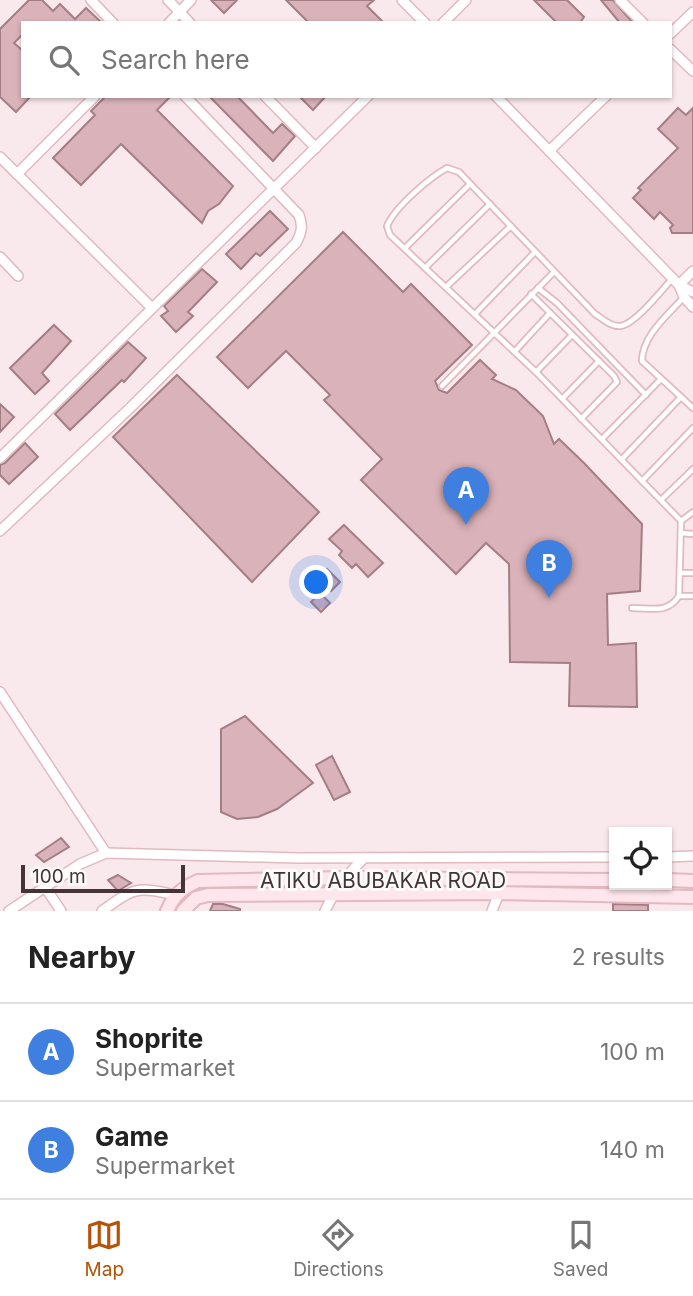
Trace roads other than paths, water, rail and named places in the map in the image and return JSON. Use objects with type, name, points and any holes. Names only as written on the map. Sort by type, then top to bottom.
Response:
[{"type":"street","points":[[91,0],[111,21]]},
{"type":"street","points":[[168,0],[188,21]]},
{"type":"street","points":[[171,21],[191,0]]},
{"type":"street","points":[[402,0],[423,21]]},
{"type":"street","points":[[445,21],[466,0]]},
{"type":"street","points":[[620,0],[641,21]]},
{"type":"street","points":[[672,32],[693,12]]},
{"type":"street","points":[[672,51],[693,71]]},
{"type":"street","points":[[17,174],[93,98]]},
{"type":"street","points":[[0,531],[131,407],[296,243],[301,233],[299,215],[187,98]]},
{"type":"street","points":[[266,98],[316,148]]},
{"type":"street","points":[[0,458],[366,98]]},
{"type":"street","points":[[498,98],[676,282],[693,292]]},
{"type":"street","points":[[549,151],[604,98]]},
{"type":"street","points":[[0,157],[151,307]]},
{"type":"street","points":[[0,257],[18,276]]},
{"type":"street","points":[[676,282],[693,271]]},
{"type":"street","points":[[676,282],[693,307]]},
{"type":"street","points":[[0,692],[106,853]]},
{"type":"street","points":[[9,911],[80,864],[106,853],[364,858],[609,857]]},
{"type":"street","points":[[672,857],[693,856]]},
{"type":"street","points":[[325,911],[344,878],[364,858]]},
{"type":"street","name":"ATIKU ABUBAKAR ROAD","points":[[175,895],[198,881],[344,878],[609,880]]},
{"type":"street","points":[[672,880],[693,881]]},
{"type":"street","points":[[45,887],[61,911]]},
{"type":"street","points":[[102,911],[132,890],[140,888],[175,895],[167,911]]},
{"type":"street","points":[[492,911],[499,892]]},
{"type":"street","points":[[183,911],[196,898],[208,895],[499,892],[693,897]]},
{"type":"lane","points":[[632,608],[665,609],[673,605],[679,596],[681,521],[563,398],[390,235],[387,226],[391,216],[447,168],[459,172],[595,314],[611,325],[622,326],[632,321],[676,282]]},
{"type":"lane","points":[[405,248],[470,184]]},
{"type":"lane","points":[[426,267],[490,204]]},
{"type":"lane","points":[[446,287],[511,226]]},
{"type":"lane","points":[[475,314],[535,251]]},
{"type":"lane","points":[[442,386],[555,272]]},
{"type":"lane","points":[[538,288],[557,303],[646,395]]},
{"type":"lane","points":[[531,294],[617,382],[581,419]]},
{"type":"lane","points":[[684,297],[647,340],[642,361],[693,408]]},
{"type":"lane","points":[[515,351],[550,313]]},
{"type":"lane","points":[[536,372],[572,335]]},
{"type":"lane","points":[[563,398],[599,361]]},
{"type":"lane","points":[[602,439],[661,379]]},
{"type":"lane","points":[[622,460],[681,397]]},
{"type":"lane","points":[[642,481],[693,428]]},
{"type":"lane","points":[[661,500],[693,469]]},
{"type":"lane","points":[[681,521],[693,512]]},
{"type":"lane","points":[[681,533],[693,534]]},
{"type":"lane","points":[[681,573],[693,573]]},
{"type":"lane","points":[[679,596],[693,596]]},
{"type":"place","name":"Shoprite","points":[[466,525]]},
{"type":"place","name":"Game","points":[[549,598]]}]
